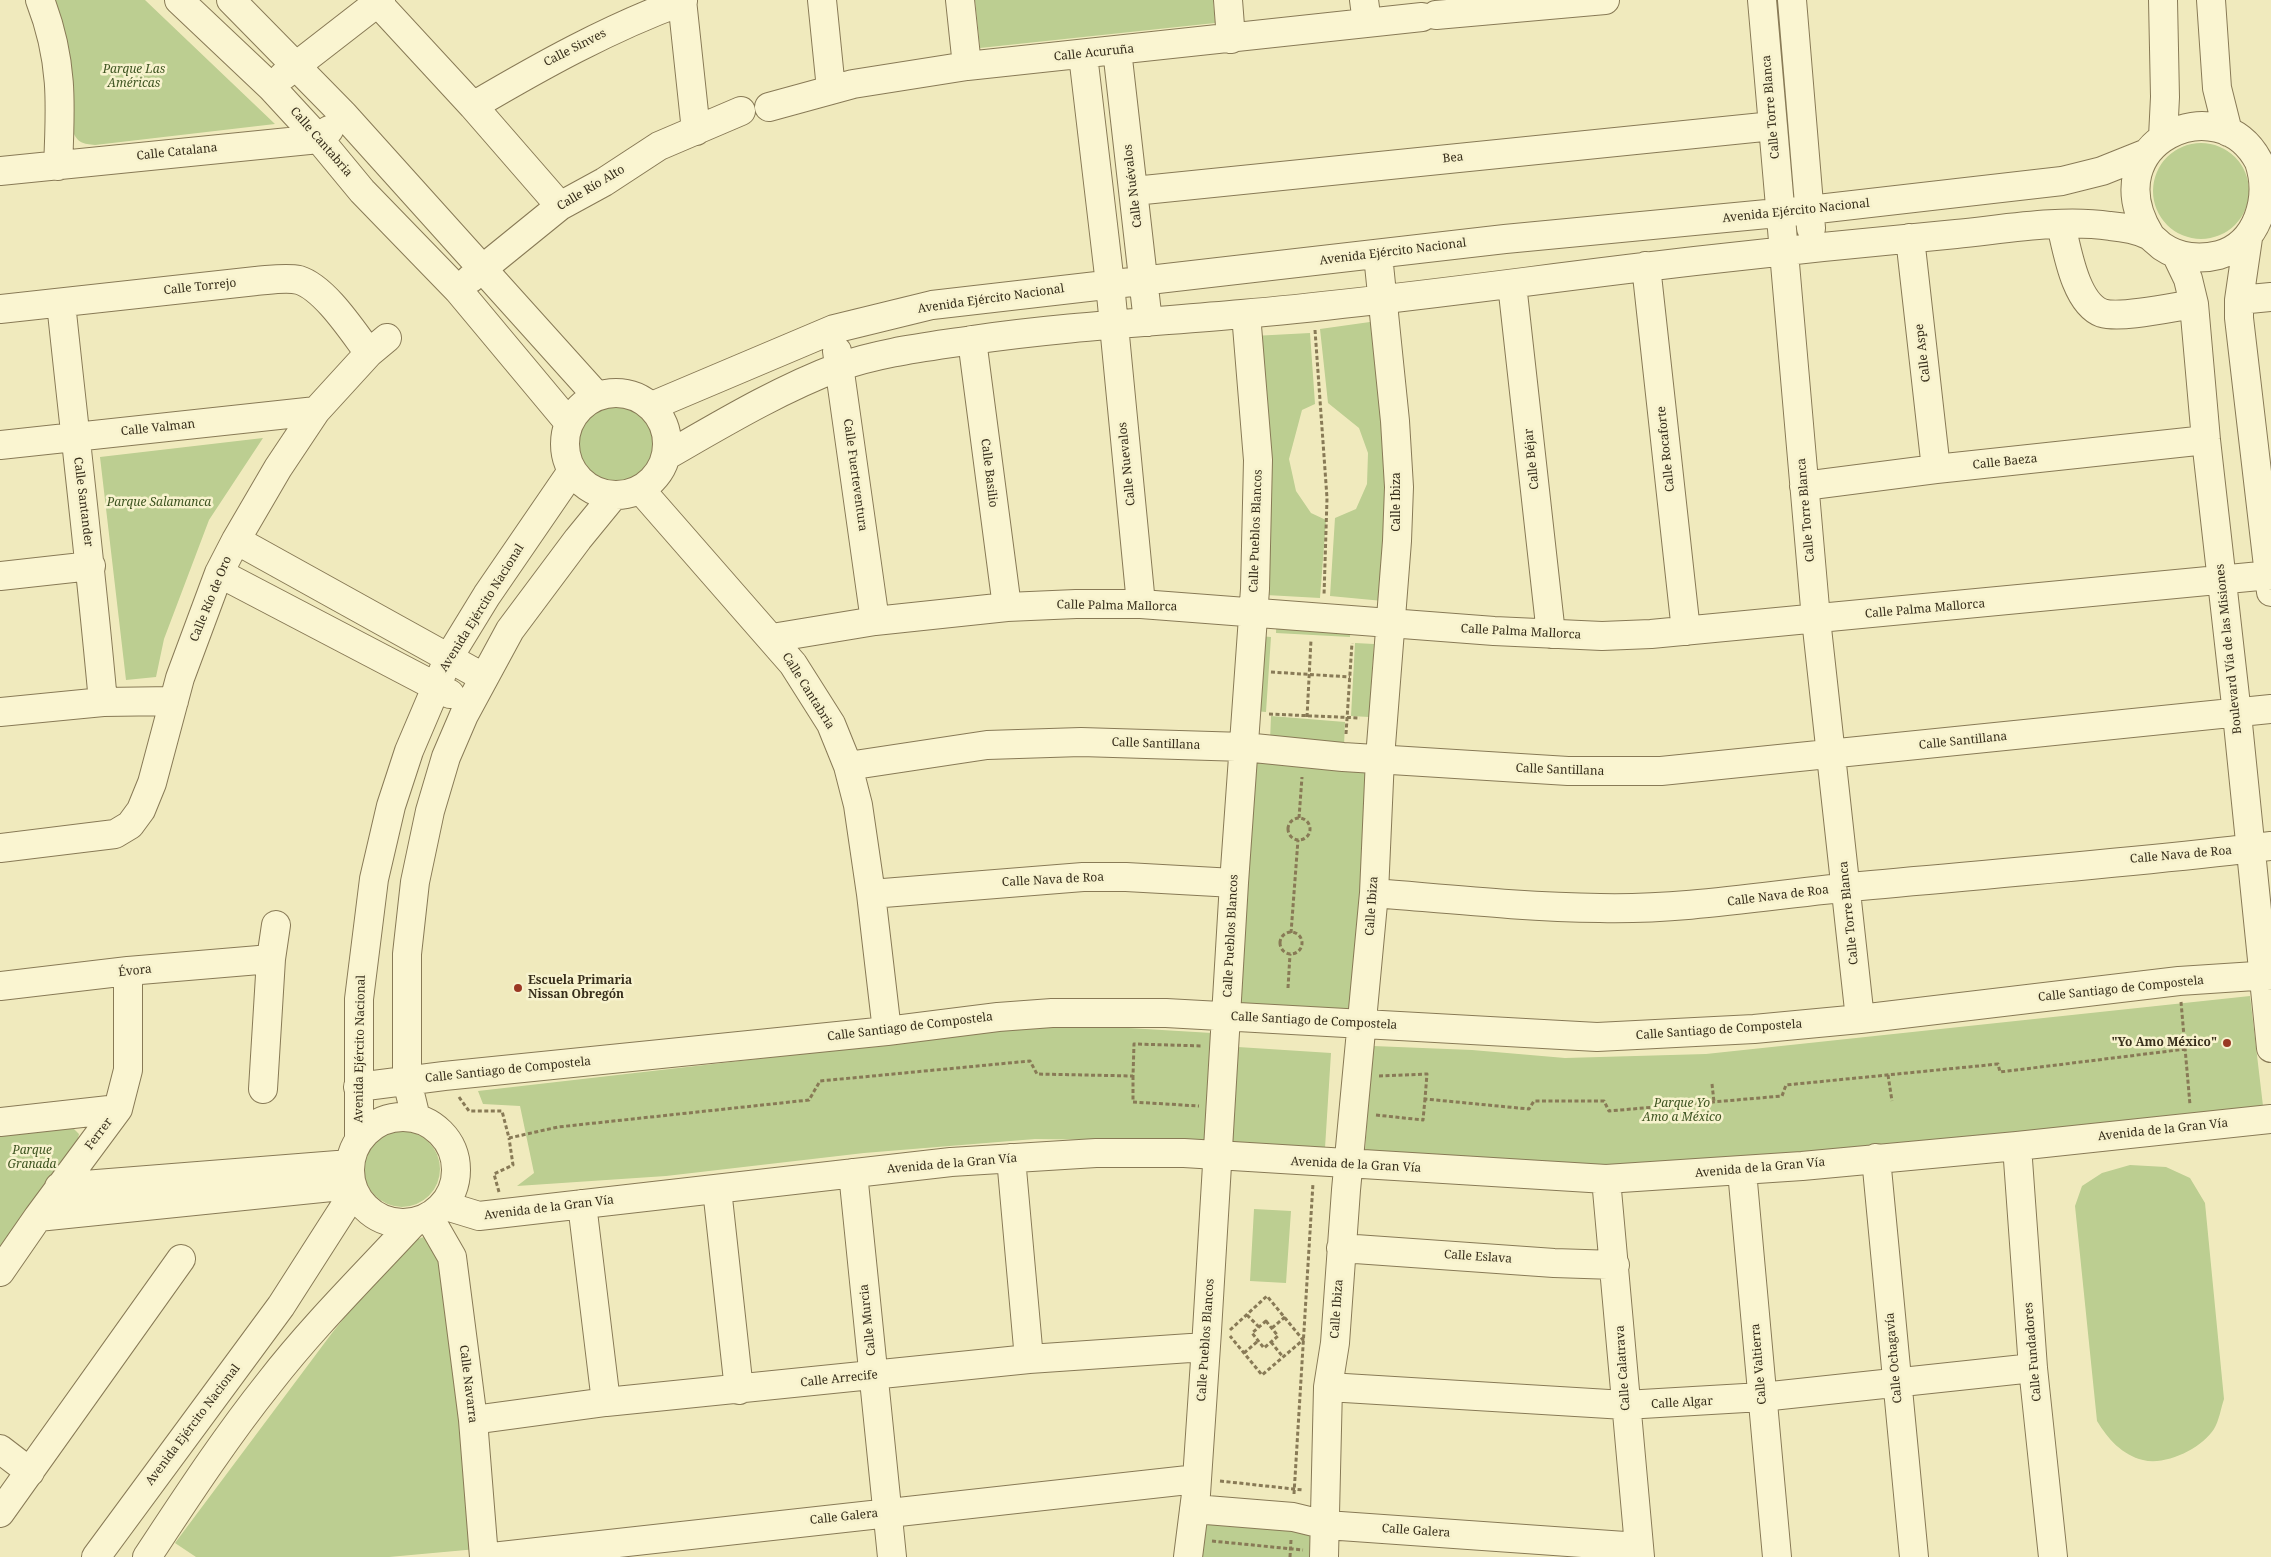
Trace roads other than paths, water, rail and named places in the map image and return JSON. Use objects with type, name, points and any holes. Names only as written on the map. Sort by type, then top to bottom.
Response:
[{"type":"street","points":[[40,0],[50,25],[60,81],[58,166]]},
{"type":"street","name":"Calle Cantabria","points":[[179,0],[271,86],[319,139],[362,191],[458,290],[569,422]]},
{"type":"street","points":[[231,0],[344,115],[597,396]]},
{"type":"street","points":[[822,0],[831,89]]},
{"type":"street","points":[[960,0],[967,66]]},
{"type":"street","points":[[1228,0],[1231,39]]},
{"type":"street","name":"Calle Acuruña","points":[[769,106],[831,89],[967,66],[1231,39],[1366,12],[1429,16],[1503,5],[1605,0]]},
{"type":"street","name":"Calle Torre Blanca","points":[[1762,0],[1816,619],[1860,1019]]},
{"type":"street","points":[[1792,0],[1809,210],[1814,247]]},
{"type":"street","points":[[2163,0],[2165,97],[2155,145],[2137,172],[2134,194],[2138,216],[2150,235],[2162,246],[2176,254],[2195,258],[2214,257],[2233,250],[2260,224]]},
{"type":"street","points":[[2210,0],[2217,88],[2228,132]]},
{"type":"street","points":[[271,86],[379,1],[560,206]]},
{"type":"street","points":[[682,1],[696,131]]},
{"type":"street","name":"Calle Sinves","points":[[473,106],[535,69],[608,31],[682,1]]},
{"type":"street","name":"Calle Nuévalos","points":[[1117,50],[1148,322]]},
{"type":"street","points":[[1083,55],[1110,284],[1113,325]]},
{"type":"street","name":"Calle Río Alto","points":[[458,290],[560,206],[604,182],[658,146],[741,111]]},
{"type":"street","points":[[319,139],[344,115]]},
{"type":"street","name":"Bea","points":[[1134,191],[1773,126]]},
{"type":"street","points":[[2155,145],[2184,128],[2206,126],[2228,132],[2265,156],[2266,201],[2239,300],[2240,339],[2262,436],[2270,581]]},
{"type":"street","name":"Calle Catalana","points":[[0,171],[238,145],[319,139]]},
{"type":"street","name":"Avenida Ejército Nacional","points":[[652,406],[834,329],[932,305],[1144,279],[1378,255],[1505,239],[1781,213],[2062,181],[2102,171],[2155,145]]},
{"type":"street","points":[[666,456],[796,386],[840,367],[887,354],[972,340],[1113,325],[1314,308],[1646,266],[1910,238],[2061,225],[2112,226],[2150,235]]},
{"type":"street","points":[[2061,225],[2073,272],[2083,294],[2096,309],[2112,314],[2194,304]]},
{"type":"street","name":"Calle Aspe","points":[[1910,238],[1936,469]]},
{"type":"street","name":"Boulevard Vía de las Misiones","points":[[2176,254],[2188,279],[2194,304],[2206,440],[2237,714],[2260,847],[2271,1048]]},
{"type":"street","name":"Calle Ibiza","points":[[1324,1555],[1328,1387],[1335,1343],[1341,1248],[1374,892],[1380,758],[1397,541],[1398,487],[1378,255]]},
{"type":"street","name":"Calle Rocaforte","points":[[1646,266],[1686,632]]},
{"type":"street","name":"Calle Torrejo","points":[[0,308],[284,279],[300,280],[313,288],[378,346]]},
{"type":"street","name":"Calle Béjar","points":[[1512,284],[1551,634]]},
{"type":"street","points":[[2239,300],[2271,297]]},
{"type":"street","name":"Calle Santander","points":[[61,303],[91,566],[103,702]]},
{"type":"street","name":"Calle Pueblos Blancos","points":[[1190,1548],[1219,1156],[1234,883],[1253,614],[1258,469],[1246,314]]},
{"type":"street","name":"Calle Nuevalos","points":[[1113,325],[1141,604]]},
{"type":"street","name":"Calle Fuerteventura","points":[[834,329],[875,621]]},
{"type":"street","name":"Calle Basilio","points":[[972,340],[1007,607]]},
{"type":"street","name":"Calle Río de Oro","points":[[0,848],[115,834],[130,825],[141,810],[152,783],[174,701],[218,573],[278,468],[316,411],[378,346]]},
{"type":"street","points":[[416,1118],[407,1081],[407,954],[416,882],[430,811],[444,766],[469,706],[510,630],[572,546],[627,492],[657,476],[666,456],[668,443],[666,429],[660,416],[652,406],[642,399],[625,393],[608,393],[597,396],[576,411],[569,422],[565,439],[566,455],[572,471],[590,488],[627,492]]},
{"type":"street","name":"Calle Valman","points":[[0,445],[316,411]]},
{"type":"street","name":"Calle Baeza","points":[[1804,486],[1936,469],[2206,440]]},
{"type":"street","name":"Avenida Ejército Nacional","points":[[359,1138],[359,999],[374,879],[391,806],[409,751],[435,686],[449,657],[487,595],[572,471]]},
{"type":"street","name":"Calle Cantabria","points":[[627,492],[772,638],[793,664],[831,724],[848,766],[858,806],[871,894],[887,1031]]},
{"type":"street","points":[[236,540],[484,677]]},
{"type":"street","points":[[0,576],[91,566]]},
{"type":"street","points":[[218,573],[435,686],[469,706]]},
{"type":"street","name":"Calle Palma Mallorca","points":[[772,638],[875,621],[1007,607],[1141,604],[1253,614],[1316,628],[1352,620],[1602,636],[1686,632],[2222,581],[2270,581]]},
{"type":"street","points":[[0,712],[103,702],[174,701]]},
{"type":"street","name":"Calle Santillana","points":[[848,766],[919,754],[1019,744],[1080,742],[1244,747],[1343,757],[1568,771],[1661,771],[2237,714],[2271,709]]},
{"type":"street","name":"Calle Nava de Roa","points":[[1374,892],[1491,903],[1600,908],[1722,903],[1846,888],[2260,847]]},
{"type":"street","name":"Calle Nava de Roa","points":[[871,894],[1083,877],[1126,877],[1234,883]]},
{"type":"street","points":[[263,1089],[271,959],[276,925]]},
{"type":"street","name":"Évora","points":[[0,986],[128,971],[271,959]]},
{"type":"street","name":"Ferrer","points":[[0,1272],[118,1109],[128,1070],[128,971]]},
{"type":"street","name":"Calle Santiago de Compostela","points":[[358,1087],[444,1076],[887,1031],[998,1017],[1052,1013],[1109,1012],[1227,1016],[1597,1037],[1754,1029],[1860,1019],[2179,982],[2267,975]]},
{"type":"street","points":[[0,1122],[118,1109]]},
{"type":"street","points":[[120,1523],[154,1554],[218,1451],[269,1382],[320,1323],[429,1215],[453,1190],[457,1172],[454,1153],[446,1137],[433,1125],[416,1118],[394,1117],[374,1124],[359,1138],[352,1180],[364,1207],[379,1218],[396,1223],[429,1215]]},
{"type":"street","name":"Avenida de la Gran Vía","points":[[429,1215],[479,1216],[853,1173],[1011,1158],[1105,1152],[1219,1156],[1606,1179],[1742,1171],[2017,1146],[2271,1119]]},
{"type":"street","name":"Calle Fundadores","points":[[2017,1146],[2033,1368],[2053,1557]]},
{"type":"street","points":[[1011,1158],[1029,1359]]},
{"type":"street","name":"Calle Ochagavía","points":[[1876,1158],[1896,1384],[1914,1557]]},
{"type":"street","name":"Calle Valtierra","points":[[1742,1171],[1777,1557]]},
{"type":"street","name":"Calle Murcia","points":[[853,1173],[889,1512],[892,1557]]},
{"type":"street","name":"Calle Calatrava","points":[[1606,1179],[1639,1552]]},
{"type":"street","points":[[60,1187],[352,1180]]},
{"type":"street","points":[[38,1217],[352,1180]]},
{"type":"street","name":"Avenida Ejército Nacional","points":[[96,1557],[281,1306],[352,1180]]},
{"type":"street","points":[[717,1189],[739,1390]]},
{"type":"street","points":[[582,1204],[606,1402]]},
{"type":"street","name":"Calle Navarra","points":[[429,1215],[452,1257],[473,1420],[484,1557]]},
{"type":"street","name":"Calle Eslava","points":[[1341,1248],[1554,1263],[1615,1265]]},
{"type":"street","points":[[0,1513],[181,1259]]},
{"type":"street","name":"Calle Arrecife","points":[[473,1420],[606,1402],[739,1390],[1029,1359],[1205,1347]]},
{"type":"street","name":"Calle Algar","points":[[1328,1387],[1626,1405],[1762,1397],[2033,1368]]},
{"type":"street","points":[[0,1449],[30,1472]]},
{"type":"street","name":"Calle Galera","points":[[492,1557],[889,1512],[1195,1494],[1326,1525],[1639,1552]]},
{"type":"place","name":"Escuela Primaria Nissan Obregón","points":[[518,988]]},
{"type":"place","name":"\"Yo Amo México\"","points":[[2227,1043]]},
{"type":"park label","name":"Parque Las Américas","points":[[134,77]]},
{"type":"park label","name":"Parque Salamanca","points":[[159,503]]},
{"type":"park label","name":"Parque Yo Amo a México","points":[[1682,1111]]},
{"type":"park label","name":"Parque Granada","points":[[32,1158]]}]
